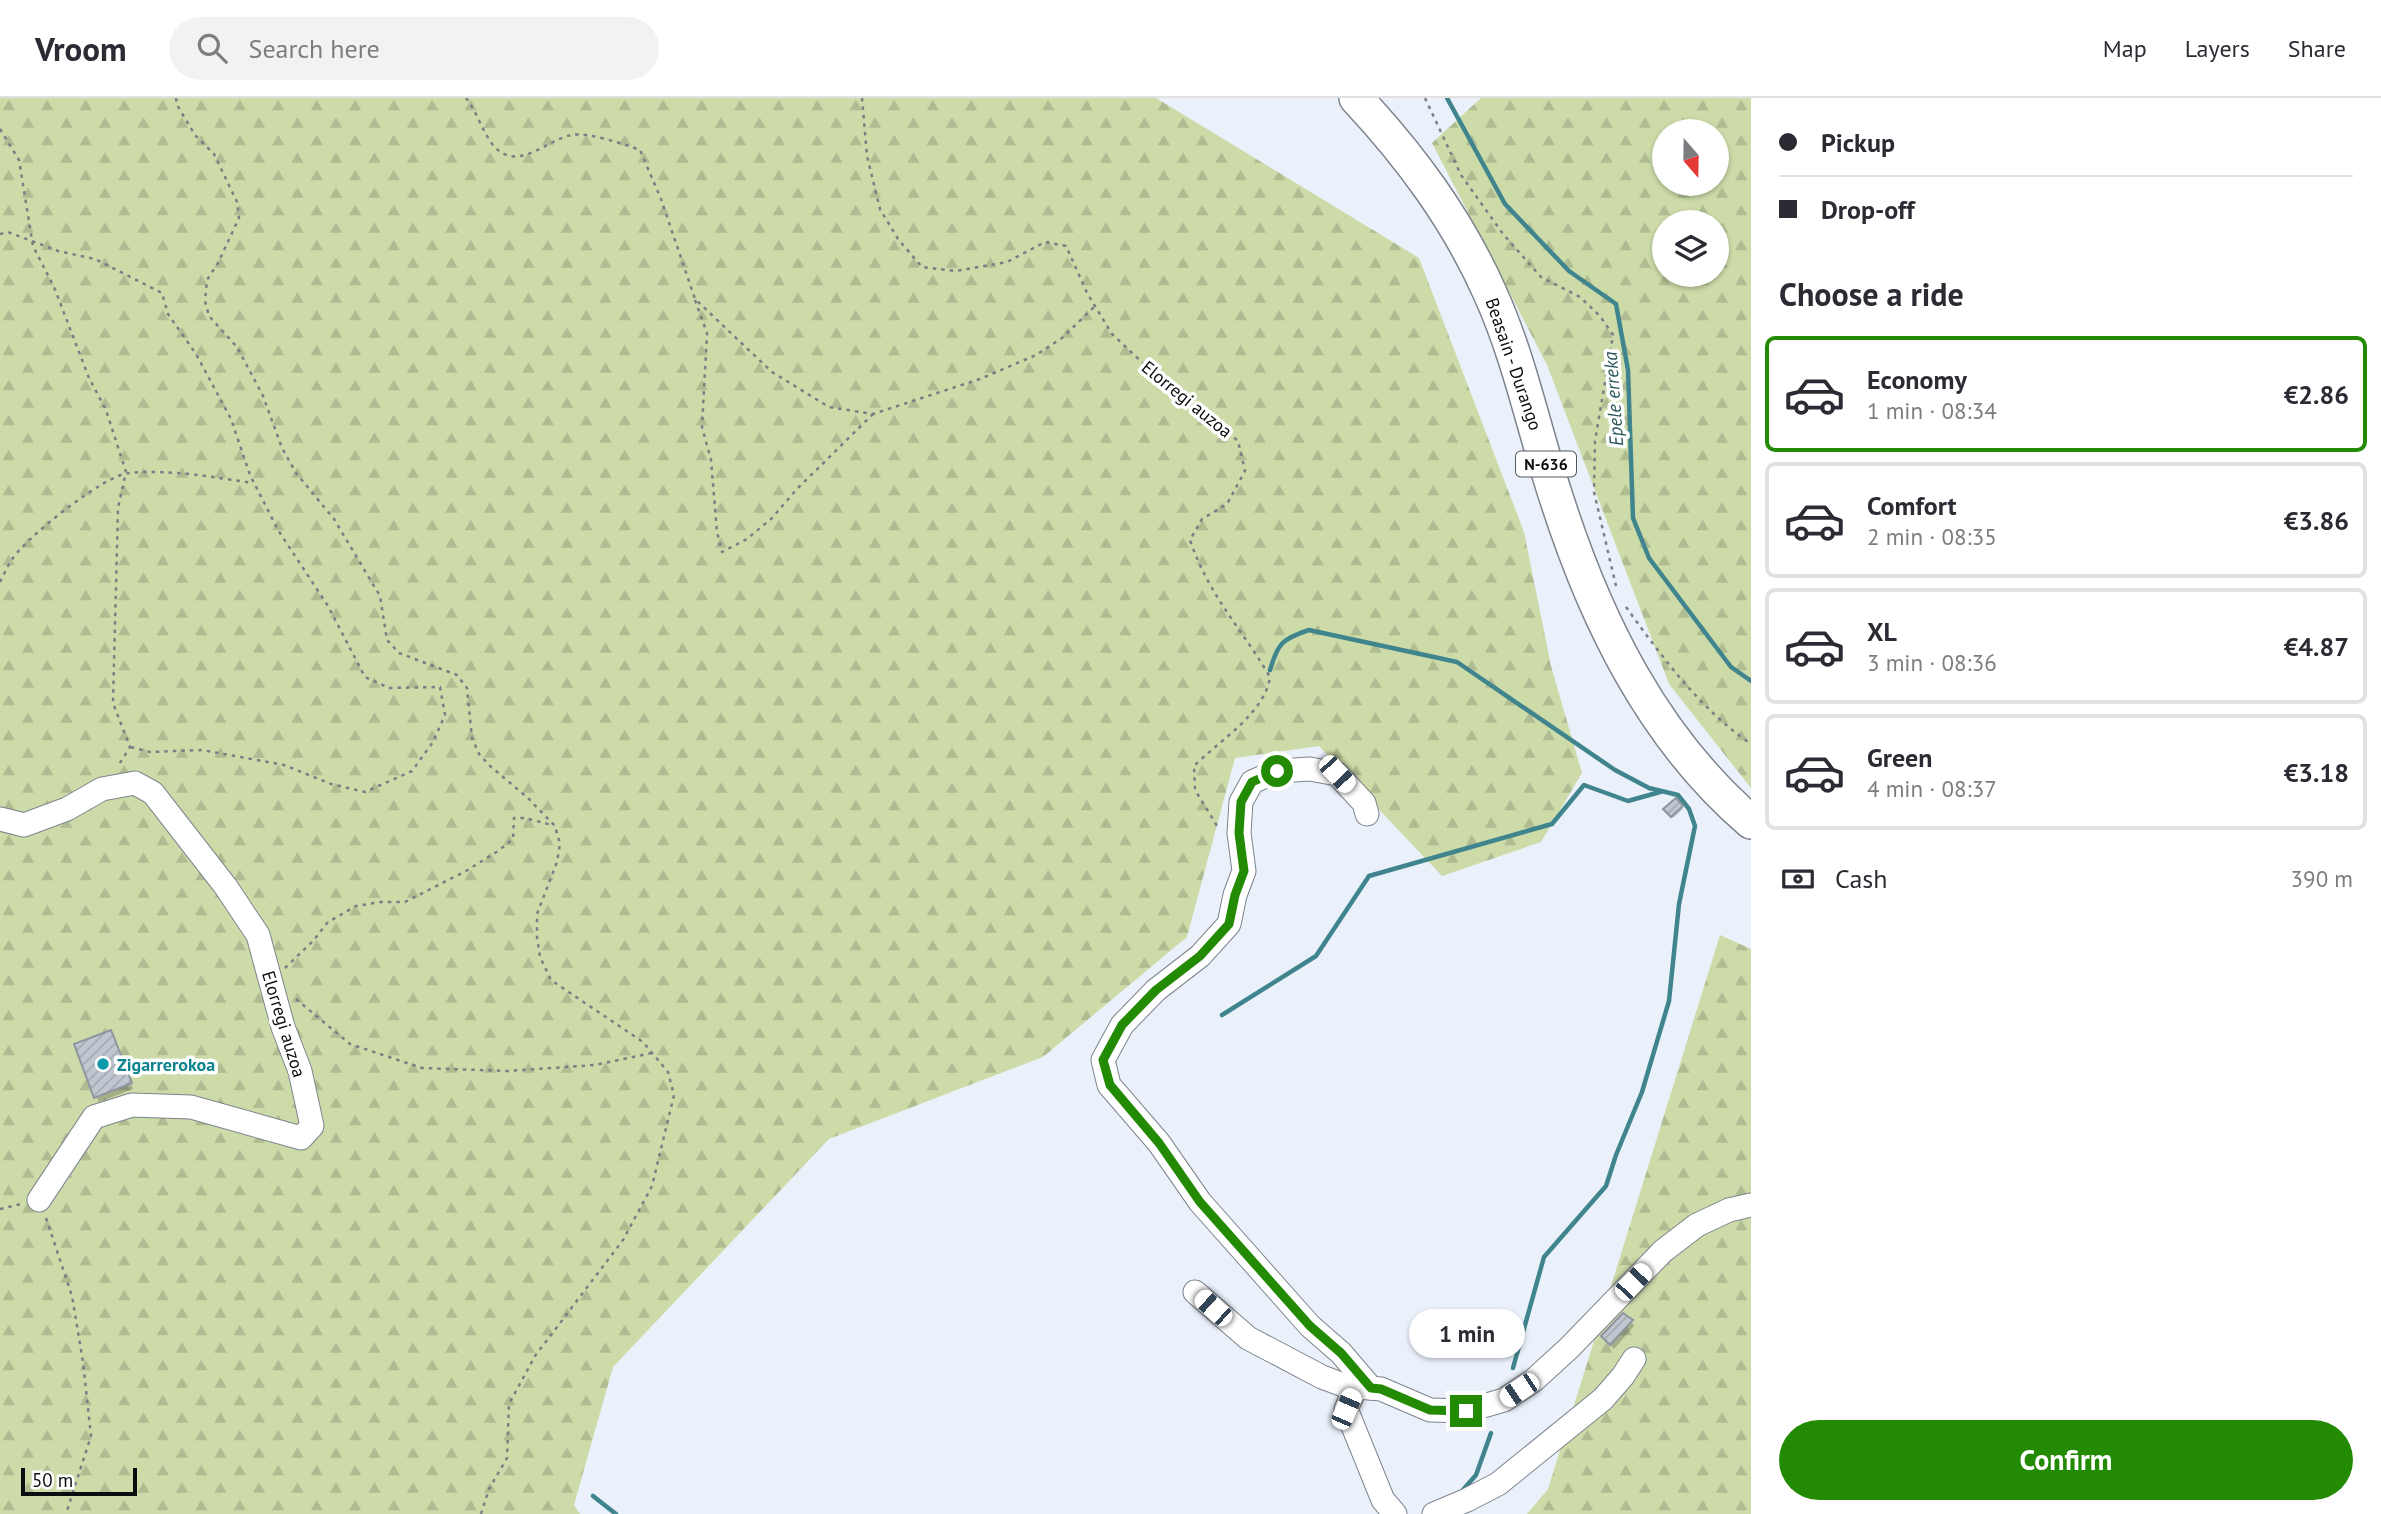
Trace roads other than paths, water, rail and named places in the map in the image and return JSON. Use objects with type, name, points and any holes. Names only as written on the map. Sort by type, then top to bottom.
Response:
[{"type":"highway","name":"Beasain - Durango","points":[[1356,98],[1414,164],[1443,204],[1480,271],[1525,390],[1556,500],[1590,595],[1616,647],[1672,737],[1707,779],[1751,822]]},
{"type":"street","points":[[1363,1387],[1341,1353],[1310,1326],[1200,1202],[1159,1143],[1110,1085],[1103,1060],[1122,1025],[1156,990],[1200,956],[1229,924],[1235,895],[1244,871],[1239,833],[1241,802],[1252,782],[1277,771],[1310,769],[1337,774],[1364,803],[1367,814]]},
{"type":"street","name":"Elorregi auzoa","points":[[0,819],[24,825],[67,809],[102,789],[135,783],[153,793],[226,887],[258,935],[283,1027],[300,1072],[312,1126],[301,1138],[191,1107],[132,1105],[94,1116],[39,1200]]},
{"type":"street","points":[[1195,1292],[1248,1338],[1322,1377],[1346,1386],[1381,1389],[1430,1410],[1466,1411],[1504,1400],[1534,1380],[1569,1348],[1663,1251],[1697,1225],[1729,1210],[1751,1205]]},
{"type":"street","points":[[1434,1514],[1498,1484],[1604,1399],[1633,1359]]},
{"type":"street","points":[[1363,1387],[1346,1409],[1383,1500],[1395,1514]]},
{"type":"waterway","name":"Epele erreka","points":[[1447,98],[1505,204],[1569,271],[1616,304],[1628,370],[1633,518],[1649,558],[1731,667],[1751,681]]},
{"type":"waterway","points":[[1270,670],[1282,643],[1309,630],[1457,662],[1615,770],[1649,788],[1678,795],[1689,809],[1695,826],[1679,904],[1669,1001],[1642,1092],[1606,1186],[1544,1257],[1513,1368]]},
{"type":"waterway","points":[[1222,1015],[1316,956],[1369,876],[1552,824],[1584,785],[1628,801],[1660,792]]},
{"type":"waterway","points":[[1462,1491],[1476,1475],[1491,1433]]},
{"type":"waterway","points":[[593,1496],[616,1514]]},
{"type":"place","name":"Zigarrerokoa","points":[[103,1064]]}]
